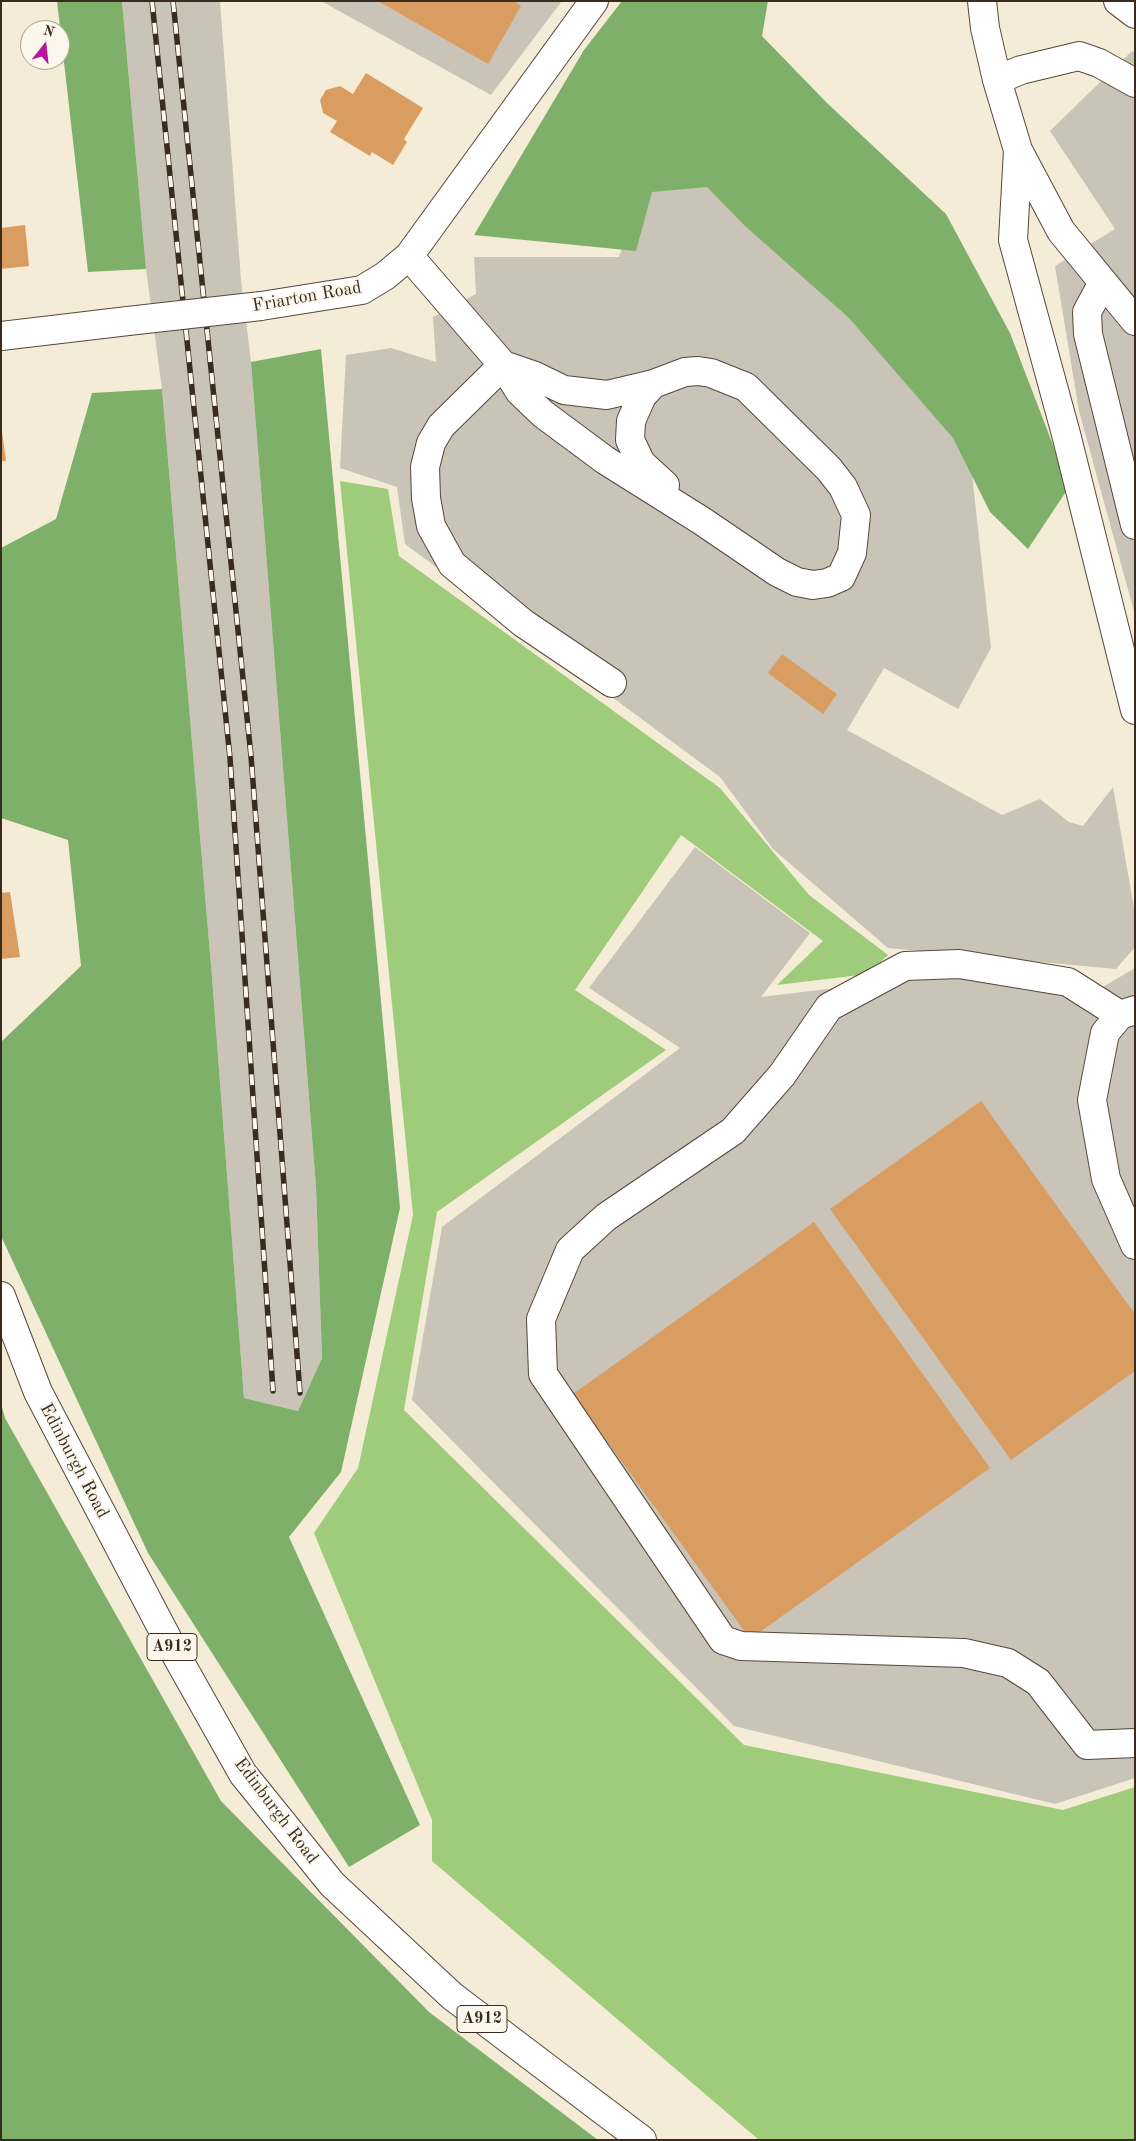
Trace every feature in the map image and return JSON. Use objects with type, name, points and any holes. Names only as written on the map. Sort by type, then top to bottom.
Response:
[{"type":"street","name":"Friarton Road","points":[[1,336],[261,306],[362,290],[385,276],[409,256],[594,1]]},
{"type":"street","points":[[982,1],[985,28],[997,80],[1018,150],[1062,231],[1135,321]]},
{"type":"street","points":[[1118,1],[1135,14]]},
{"type":"street","points":[[997,80],[1021,70],[1079,56],[1099,63],[1135,83]]},
{"type":"street","points":[[1018,150],[1013,240],[1066,434],[1135,710]]},
{"type":"street","points":[[409,256],[503,365],[520,392],[543,414],[605,460],[682,508],[777,572],[797,582],[813,585],[841,578],[852,553],[856,515],[843,487],[829,469],[746,387],[711,373],[698,371],[685,372],[653,384],[607,395],[564,390],[535,376],[503,365]]},
{"type":"street","points":[[1103,282],[1087,312],[1088,334],[1135,525]]},
{"type":"street","points":[[503,365],[441,426],[431,443],[425,467],[426,498],[431,526],[452,564],[523,623],[612,683]]},
{"type":"street","points":[[653,384],[642,396],[631,421],[630,440],[641,463],[667,487],[682,508]]},
{"type":"street","points":[[1135,1245],[1106,1179],[1092,1100],[1105,1033],[1127,1013],[1068,982],[959,964],[905,966],[829,1007],[782,1075],[733,1131],[606,1217],[570,1250],[541,1320],[543,1374],[724,1640],[741,1646],[964,1653],[1008,1663],[1038,1682],[1087,1745],[1135,1743]]},
{"type":"street","name":"Edinburgh Road","points":[[1,1296],[38,1392],[176,1655],[243,1774],[332,1884],[452,1996],[642,2140]]},
{"type":"shaded area","points":[[122,1],[220,1],[241,280],[251,362],[316,1187],[322,1358],[298,1411],[244,1398],[212,977],[162,389],[146,269]]},
{"type":"shaded area","points":[[321,1],[562,1],[491,95]]},
{"type":"shaded area","points":[[1132,51],[1135,53],[1135,615],[1079,411],[1055,266],[1115,229],[1050,131]]},
{"type":"shaded area","points":[[664,116],[870,316],[971,464],[991,648],[958,709],[884,668],[847,730],[1002,815],[1040,799],[1069,822],[1083,826],[1113,787],[1135,914],[1135,947],[1116,969],[888,948],[773,849],[720,777],[405,544],[397,487],[340,468],[346,355],[391,348],[436,362],[433,317],[476,294],[474,257],[619,257]]},
{"type":"shaded area","points":[[695,847],[810,933],[761,997],[960,973],[1101,988],[1135,968],[1135,1778],[1055,1804],[734,1726],[412,1400],[442,1227],[680,1048],[589,988]]},
{"type":"green space","points":[[57,1],[122,1],[146,269],[88,272],[65,70],[70,70],[70,20],[59,20]]},
{"type":"green space","points":[[622,1],[768,1],[762,36],[827,103],[946,214],[1010,333],[1053,445],[1067,490],[1028,549],[990,512],[953,438],[849,318],[745,226],[707,187],[652,192],[636,251],[474,235],[584,50]]},
{"type":"green space","points":[[321,349],[400,1208],[341,1472],[289,1537],[420,1825],[349,1867],[148,1553],[1,1236],[1,1042],[81,966],[68,840],[1,818],[1,548],[56,519],[92,393],[162,389],[212,977],[244,1398],[298,1411],[322,1358],[316,1187],[251,362]]},
{"type":"green space","points":[[340,481],[388,489],[399,556],[720,788],[809,895],[888,955],[868,974],[777,985],[823,941],[681,835],[575,990],[666,1050],[437,1212],[404,1410],[744,1745],[1063,1810],[1135,1787],[1135,2140],[759,2140],[432,1861],[432,1820],[314,1533],[358,1468],[413,1215]]},
{"type":"green space","points":[[1,1403],[5,1418],[221,1801],[429,2012],[598,2140],[1,2140]]},
{"type":"building","points":[[378,1],[513,1],[521,6],[488,64]]},
{"type":"building","points":[[366,73],[423,108],[404,139],[407,142],[393,165],[372,152],[370,156],[330,132],[337,121],[323,113],[320,100],[326,90],[340,86],[353,94]]},
{"type":"building","points":[[25,225],[29,266],[1,269],[1,228]]},
{"type":"building","points":[[1,424],[6,461],[1,461]]},
{"type":"building","points":[[782,654],[837,694],[823,714],[768,673]]},
{"type":"building","points":[[10,892],[20,957],[1,959],[1,893]]},
{"type":"building","points":[[981,1101],[1135,1314],[1135,1371],[1011,1460],[830,1209]]},
{"type":"building","points":[[814,1222],[990,1468],[750,1639],[573,1394]]},
{"type":"railway","points":[[152,1],[230,758],[273,1391]]},
{"type":"railway","points":[[173,1],[251,756],[300,1393]]}]
